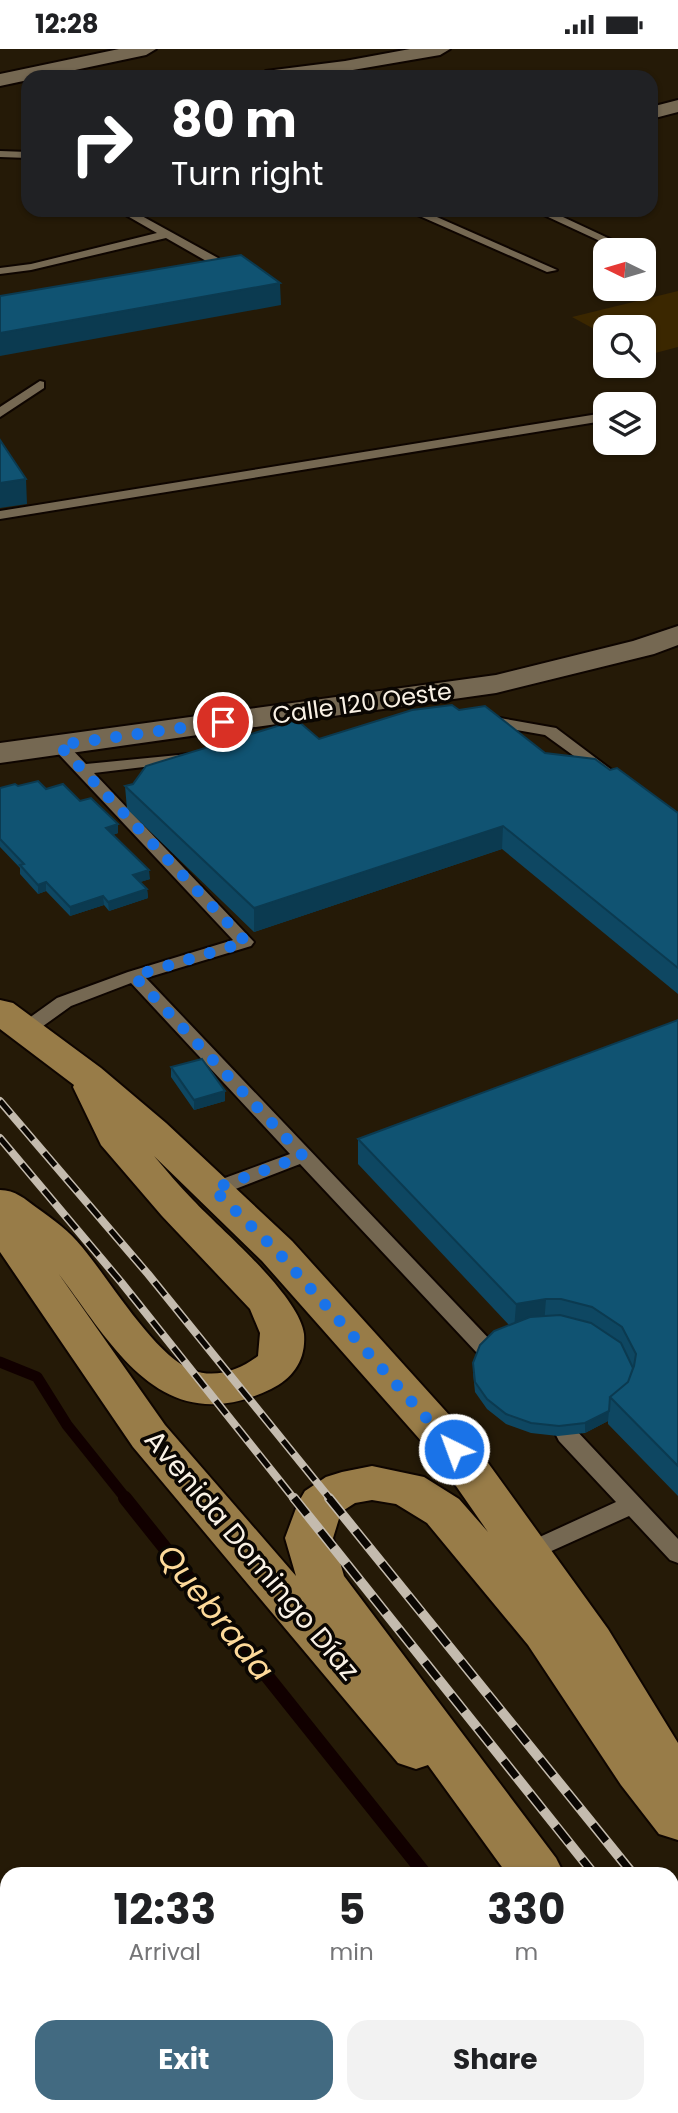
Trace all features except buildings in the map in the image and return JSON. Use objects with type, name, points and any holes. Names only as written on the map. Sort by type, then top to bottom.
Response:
[{"type":"main road","points":[[13,1021],[87,1076],[152,1132],[277,1251],[454,1449],[591,1642],[678,1788]]},
{"type":"main road","points":[[0,1200],[65,1253],[103,1306],[154,1363],[173,1379],[199,1388],[230,1388],[263,1376],[279,1362],[282,1333],[268,1302],[176,1207],[115,1136],[87,1076]]},
{"type":"main road","name":"Avenida Domingo Díaz","points":[[0,1221],[149,1436],[517,1867]]},
{"type":"main road","points":[[532,1867],[322,1582],[309,1538],[321,1503],[342,1489],[372,1483],[408,1489],[443,1511],[545,1632],[639,1770],[678,1819]]},
{"type":"street","points":[[44,70],[146,49]]},
{"type":"street","points":[[322,70],[440,49]]},
{"type":"street","points":[[0,80],[21,75]]},
{"type":"street","points":[[658,111],[678,106]]},
{"type":"street","name":"Calle 120 Oeste","points":[[0,753],[496,684],[643,648],[678,635]]},
{"type":"lane","points":[[0,155],[21,155]]},
{"type":"lane","points":[[135,217],[214,260],[214,266],[205,271],[178,277]]},
{"type":"lane","points":[[428,217],[551,270]]},
{"type":"lane","points":[[555,217],[601,238]]},
{"type":"lane","points":[[0,271],[31,267],[165,235]]},
{"type":"lane","points":[[0,413],[40,385]]},
{"type":"lane","points":[[0,515],[593,419]]},
{"type":"lane","points":[[468,722],[482,720],[550,731],[625,786]]},
{"type":"lane","points":[[13,1021],[134,976],[246,942],[59,745]]},
{"type":"lane","points":[[83,769],[206,754]]},
{"type":"lane","points":[[134,976],[485,1349]]},
{"type":"lane","points":[[213,1189],[303,1156]]},
{"type":"lane","points":[[566,1435],[678,1554]]},
{"type":"lane","points":[[527,1552],[632,1505]]},
{"type":"shaded area","points":[[678,291],[678,347],[656,353],[656,315],[593,315],[593,328],[572,317],[637,301],[656,301],[656,296]]},
{"type":"waterway","name":"Quebrada","points":[[0,1362],[37,1377],[67,1425],[127,1500]]},
{"type":"waterway","name":"Quebrada","points":[[125,1498],[419,1867]]},
{"type":"railway","points":[[0,1101],[148,1274],[331,1500]]},
{"type":"railway","points":[[0,1138],[121,1282],[295,1500]]},
{"type":"railway","points":[[294,1498],[588,1867]]},
{"type":"railway","points":[[329,1498],[627,1867]]},
{"type":"route","points":[[223,722],[59,745],[246,942],[134,976],[303,1156],[213,1189],[277,1251],[454,1449]]}]
